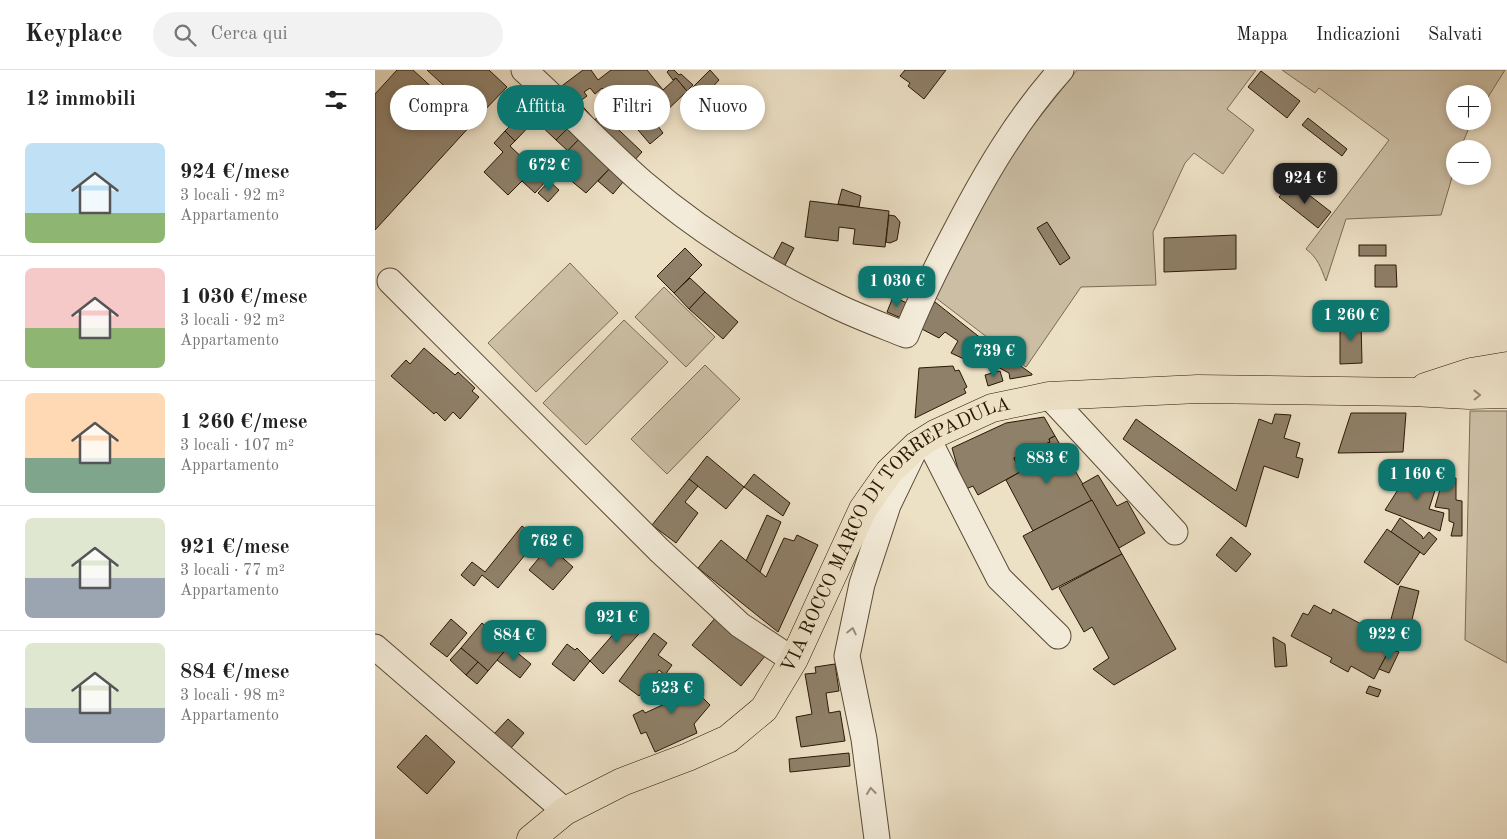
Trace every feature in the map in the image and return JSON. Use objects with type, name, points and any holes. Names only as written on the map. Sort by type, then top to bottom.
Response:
[{"type":"main road","points":[[1412,392],[1471,372],[1507,366]]},
{"type":"main road","name":"VIA ROCCO MARCO DI TORREPADULA","points":[[531,839],[565,810],[622,782],[688,757],[728,739],[764,709],[794,659],[863,509],[889,472],[922,442],[992,408],[1049,396],[1198,389],[1412,392],[1469,395],[1507,394]]},
{"type":"street","points":[[524,70],[643,183],[704,230],[766,269],[833,304],[906,335],[922,295],[994,161],[1031,106],[1061,70]]},
{"type":"street","points":[[390,281],[659,550],[740,626],[794,659]]},
{"type":"street","points":[[1049,396],[1175,532]]},
{"type":"street","points":[[922,442],[999,578],[1058,636]]},
{"type":"street","points":[[877,839],[864,739],[847,656],[862,584],[888,505],[922,442]]},
{"type":"street","points":[[375,647],[565,810]]},
{"type":"shaded area","points":[[1077,70],[1256,70],[1227,109],[1254,130],[1223,174],[1194,153],[1185,163],[1153,232],[1156,285],[1081,287],[1026,367],[932,295],[1008,157]]},
{"type":"shaded area","points":[[1282,70],[1505,70],[1491,92],[1491,85],[1446,85],[1446,130],[1468,130],[1464,140],[1446,140],[1446,185],[1450,185],[1441,215],[1346,219],[1326,281],[1316,260],[1306,249],[1389,140],[1319,88],[1315,93]]},
{"type":"shaded area","points":[[570,263],[618,313],[536,392],[488,343]]},
{"type":"shaded area","points":[[664,287],[715,337],[686,367],[635,317]]},
{"type":"shaded area","points":[[624,320],[668,362],[586,445],[543,403]]},
{"type":"shaded area","points":[[705,365],[740,399],[667,474],[631,439]]},
{"type":"shaded area","points":[[1470,411],[1507,411],[1507,663],[1465,640]]},
{"type":"building","points":[[397,70],[413,70],[429,85],[390,85],[390,130],[467,130],[375,230],[375,94]]},
{"type":"building","points":[[427,70],[489,70],[505,85],[497,85],[497,97],[487,108],[487,85],[443,85]]},
{"type":"building","points":[[583,70],[591,70],[598,80],[611,70],[647,70],[659,85],[594,85],[594,93],[590,88],[584,92],[584,85],[563,85]]},
{"type":"building","points":[[674,70],[693,85],[682,85],[676,78],[673,80],[667,72]]},
{"type":"building","points":[[710,70],[719,80],[714,85],[695,85]]},
{"type":"building","points":[[905,70],[946,70],[924,99],[908,86],[910,83],[900,76]]},
{"type":"building","points":[[1261,71],[1300,101],[1287,118],[1248,87]]},
{"type":"building","points":[[676,78],[682,85],[680,85],[680,98],[670,107],[670,85],[668,85]]},
{"type":"building","points":[[584,108],[592,117],[587,120],[584,117]]},
{"type":"building","points":[[1308,118],[1347,149],[1342,156],[1302,125]]},
{"type":"building","points":[[506,130],[525,130],[515,141]]},
{"type":"building","points":[[546,130],[566,130],[556,140]]},
{"type":"building","points":[[566,130],[570,130],[579,139],[568,151],[556,140]]},
{"type":"building","points":[[599,130],[619,130],[642,152],[632,163]]},
{"type":"building","points":[[638,130],[661,130],[663,133],[650,144]]},
{"type":"building","points":[[505,131],[515,141],[510,146],[534,169],[508,195],[484,172],[503,152],[494,143]]},
{"type":"building","points":[[581,137],[614,164],[586,193],[569,179],[572,176],[557,162]]},
{"type":"building","points":[[614,164],[628,176],[613,194],[598,181]]},
{"type":"building","points":[[534,169],[547,180],[535,193],[522,181]]},
{"type":"building","points":[[549,181],[559,190],[548,202],[538,193]]},
{"type":"building","points":[[1291,181],[1331,212],[1318,228],[1279,197]]},
{"type":"building","points":[[842,189],[861,196],[859,207],[838,204]]},
{"type":"building","points":[[810,201],[889,211],[885,247],[853,244],[855,229],[839,227],[838,241],[805,237]]},
{"type":"building","points":[[889,215],[895,216],[900,222],[897,240],[890,243],[886,242]]},
{"type":"building","points":[[1047,222],[1070,258],[1060,265],[1037,228]]},
{"type":"building","points":[[1236,235],[1236,269],[1164,272],[1164,238]]},
{"type":"building","points":[[782,242],[794,248],[784,267],[772,261]]},
{"type":"building","points":[[1359,245],[1386,245],[1386,256],[1359,256]]},
{"type":"building","points":[[685,248],[702,265],[674,293],[657,276]]},
{"type":"building","points":[[1375,265],[1396,265],[1397,287],[1375,287]]},
{"type":"building","points":[[690,278],[705,292],[689,309],[674,293]]},
{"type":"building","points":[[705,292],[738,322],[723,339],[689,309]]},
{"type":"building","points":[[893,297],[907,303],[901,318],[887,312]]},
{"type":"building","points":[[935,302],[987,343],[977,365],[951,353],[958,341],[945,332],[939,338],[918,327]]},
{"type":"building","points":[[1346,303],[1368,303],[1369,313],[1346,313]]},
{"type":"building","points":[[1340,321],[1361,321],[1362,363],[1340,364]]},
{"type":"building","points":[[424,348],[455,375],[458,372],[475,388],[472,391],[479,397],[460,419],[453,412],[445,421],[436,412],[434,414],[391,376],[406,360],[410,364]]},
{"type":"building","points":[[998,350],[1032,375],[1010,379],[1009,373],[992,364]]},
{"type":"building","points":[[953,366],[955,371],[959,370],[967,387],[964,389],[966,393],[915,418],[919,368]]},
{"type":"building","points":[[1000,371],[1003,381],[988,386],[985,375]]},
{"type":"building","points":[[1351,413],[1406,413],[1403,452],[1338,453]]},
{"type":"building","points":[[1275,414],[1291,415],[1284,438],[1300,443],[1296,457],[1303,459],[1298,478],[1264,466],[1246,527],[1123,439],[1136,419],[1236,491],[1259,419],[1272,424]]},
{"type":"building","points":[[1044,417],[1055,436],[1049,439],[1050,442],[1014,458],[1020,472],[978,495],[973,486],[964,490],[952,448],[1006,423]]},
{"type":"building","points":[[1055,436],[1092,500],[1033,531],[1006,480],[1020,472],[1014,458],[1050,442],[1049,439]]},
{"type":"building","points":[[707,456],[744,487],[726,509],[689,479]]},
{"type":"building","points":[[1410,471],[1439,478],[1429,509],[1444,513],[1440,531],[1385,510]]},
{"type":"building","points":[[754,474],[790,503],[783,516],[744,487]]},
{"type":"building","points":[[1098,475],[1117,506],[1127,501],[1145,533],[1119,548],[1082,484]]},
{"type":"building","points":[[1447,478],[1456,478],[1456,500],[1462,501],[1462,536],[1451,536],[1454,523],[1449,521],[1449,509],[1435,507],[1441,486],[1445,486]]},
{"type":"building","points":[[689,479],[698,486],[685,502],[698,513],[676,543],[652,525]]},
{"type":"building","points":[[1092,500],[1122,554],[1052,590],[1023,536]]},
{"type":"building","points":[[767,515],[781,522],[760,572],[746,561]]},
{"type":"building","points":[[1400,518],[1422,536],[1423,539],[1429,532],[1437,539],[1424,555],[1391,532]]},
{"type":"building","points":[[522,526],[538,539],[498,588],[482,575],[474,586],[461,575],[472,562],[485,572]]},
{"type":"building","points":[[1387,529],[1420,552],[1398,585],[1364,562]]},
{"type":"building","points":[[797,535],[818,545],[778,632],[698,568],[721,540],[766,577],[784,538],[794,541]]},
{"type":"building","points":[[1231,537],[1251,554],[1236,572],[1216,555]]},
{"type":"building","points":[[549,546],[573,567],[553,590],[529,570]]},
{"type":"building","points":[[1122,554],[1176,649],[1114,685],[1093,669],[1109,658],[1092,627],[1084,632],[1059,588]]},
{"type":"building","points":[[1400,586],[1419,591],[1407,640],[1387,634]]},
{"type":"building","points":[[1314,605],[1331,614],[1333,609],[1378,633],[1376,638],[1391,646],[1374,679],[1351,666],[1348,672],[1330,662],[1332,658],[1291,636],[1303,613],[1308,615]]},
{"type":"building","points":[[630,615],[645,627],[603,674],[590,661]]},
{"type":"building","points":[[717,616],[765,656],[741,686],[692,645]]},
{"type":"building","points":[[451,619],[467,633],[447,657],[430,644]]},
{"type":"building","points":[[482,623],[509,646],[488,671],[461,648]]},
{"type":"building","points":[[654,633],[667,643],[658,655],[672,665],[665,675],[659,670],[639,696],[619,681]]},
{"type":"building","points":[[1273,637],[1285,644],[1287,666],[1275,667]]},
{"type":"building","points":[[567,644],[575,650],[577,648],[590,661],[574,681],[552,664]]},
{"type":"building","points":[[509,646],[531,664],[520,678],[497,660]]},
{"type":"building","points":[[461,648],[478,662],[466,675],[450,660]]},
{"type":"building","points":[[1390,649],[1399,652],[1389,673],[1379,669]]},
{"type":"building","points":[[478,662],[488,671],[477,684],[466,675]]},
{"type":"building","points":[[835,664],[839,691],[826,693],[829,713],[840,711],[845,741],[801,747],[796,717],[812,714],[805,674],[816,673],[815,667]]},
{"type":"building","points":[[658,678],[673,691],[683,678],[710,705],[694,724],[697,733],[655,752],[646,732],[641,734],[633,715],[643,710],[645,713],[669,702],[651,686]]},
{"type":"building","points":[[1369,686],[1381,690],[1378,697],[1366,693]]},
{"type":"building","points":[[508,719],[524,733],[511,748],[494,734]]},
{"type":"building","points":[[426,735],[455,762],[427,794],[397,767]]},
{"type":"building","points":[[849,753],[850,766],[790,772],[789,759]]}]
